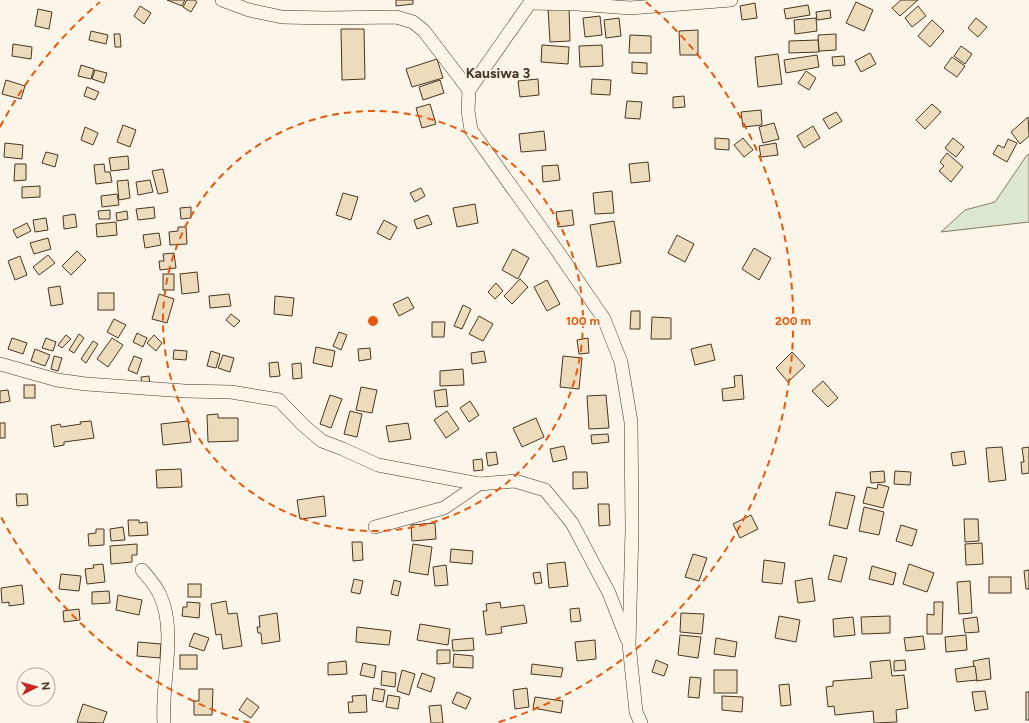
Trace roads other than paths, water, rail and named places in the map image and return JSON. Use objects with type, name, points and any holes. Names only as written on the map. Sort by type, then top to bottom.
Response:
[{"type":"street","points":[[222,0],[249,10],[282,17],[396,17],[413,22],[424,31],[469,90]]},
{"type":"street","points":[[641,723],[636,712],[629,644],[632,530],[631,422],[621,362],[604,319],[471,130],[468,111],[469,90],[531,1],[630,8],[731,0]]},
{"type":"street","points":[[0,364],[57,380],[86,384],[185,391],[231,392],[278,400],[303,425],[322,441],[343,448],[378,465],[479,484],[515,481],[544,490],[572,523],[609,593],[629,644]]},
{"type":"street","points":[[375,527],[444,508],[479,484]]},
{"type":"street","points":[[142,570],[159,594],[167,615],[168,648],[163,709],[164,723]]},
{"type":"district","name":"Kausiwa 3","points":[[498,73]]}]
